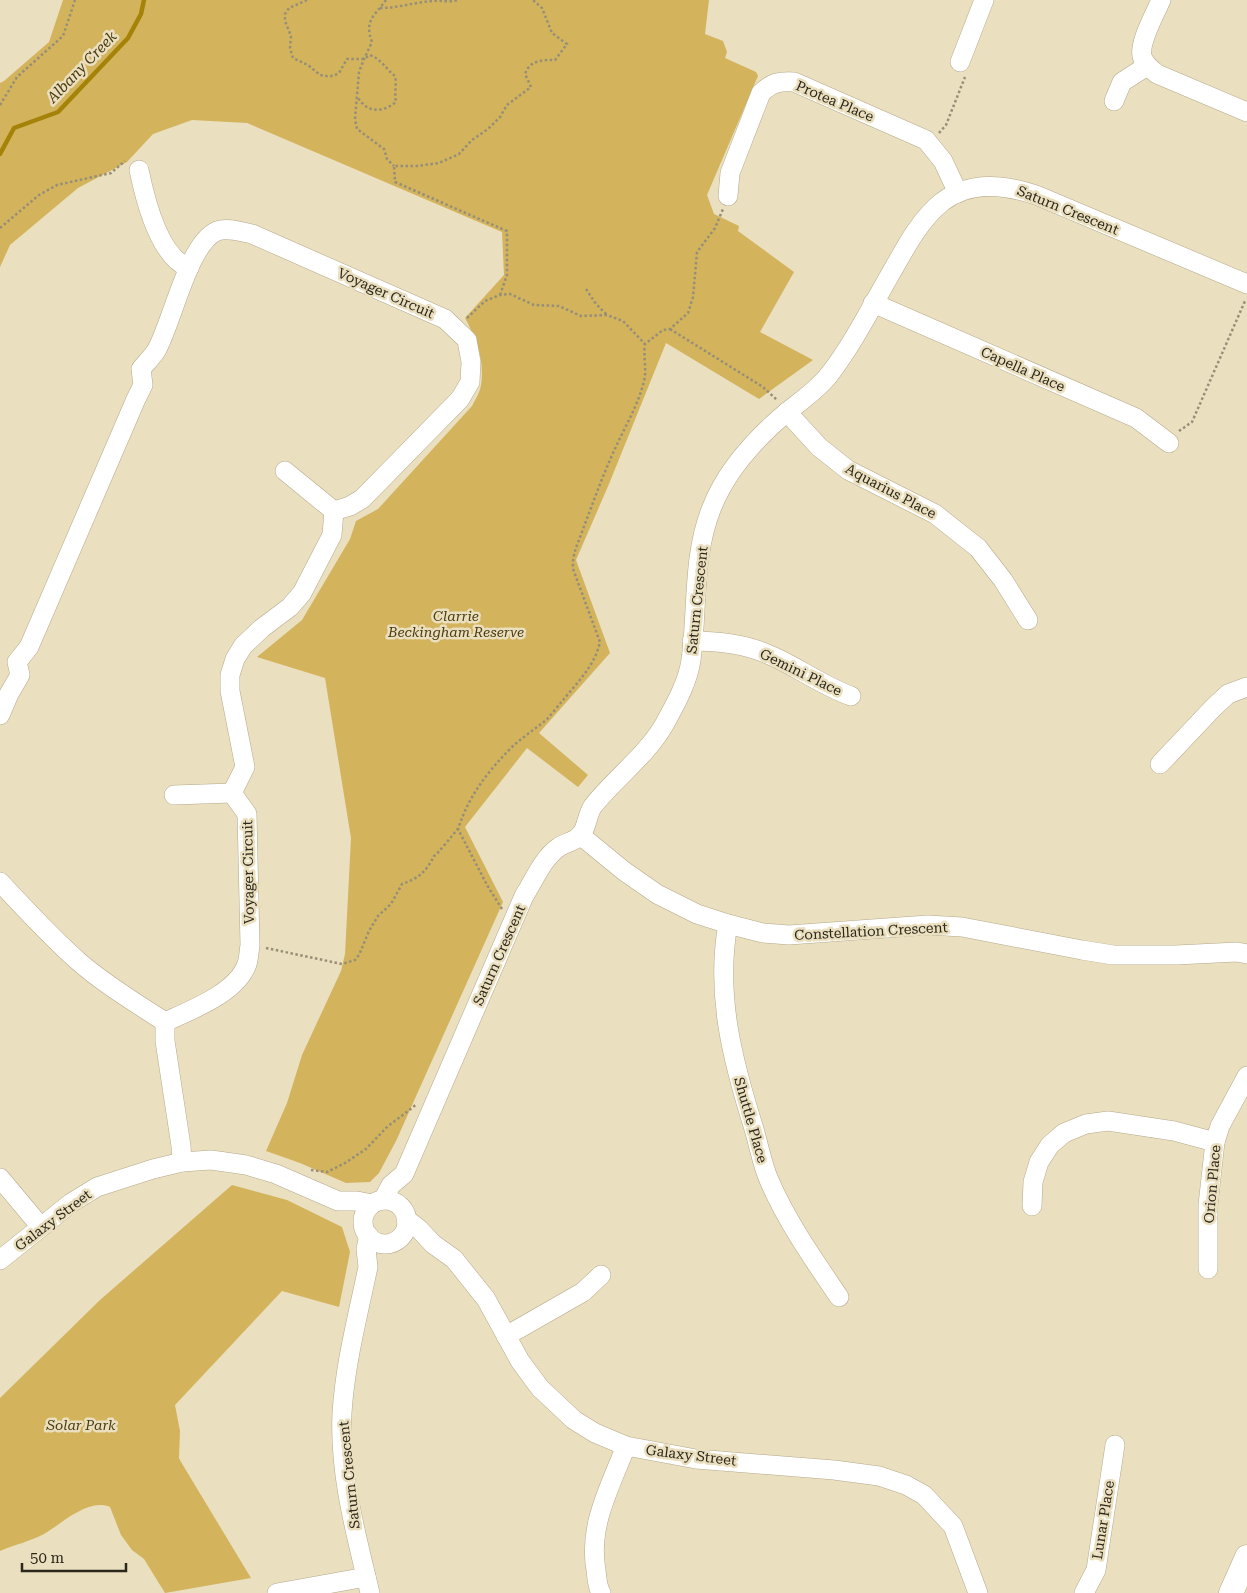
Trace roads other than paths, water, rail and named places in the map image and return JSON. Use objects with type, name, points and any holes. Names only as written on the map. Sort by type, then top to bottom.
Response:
[{"type":"main road","points":[[1231,1593],[1247,1557]]},
{"type":"street","points":[[960,62],[984,0]]},
{"type":"street","points":[[1161,0],[1143,43],[1142,56],[1147,66],[1157,74],[1247,112]]},
{"type":"street","points":[[1114,101],[1122,82],[1147,66]]},
{"type":"street","name":"Protea Place","points":[[728,196],[730,173],[761,93],[774,83],[794,82],[926,140],[943,161],[958,193]]},
{"type":"street","points":[[139,170],[144,193],[156,228],[167,249],[180,264],[189,268]]},
{"type":"street","name":"Saturn Crescent","points":[[390,1207],[391,1185],[404,1174],[524,896],[542,864],[559,847],[580,836],[591,808],[640,756],[663,727],[682,690],[691,661],[699,556],[712,506],[730,471],[787,412],[811,394],[828,377],[843,355],[916,230],[942,202],[958,193],[981,187],[1013,187],[1036,195],[1246,292]]},
{"type":"street","name":"Voyager Circuit","points":[[0,715],[9,694],[20,676],[17,662],[28,647],[143,385],[141,369],[156,350],[189,268],[205,241],[217,231],[230,230],[244,233],[271,243],[445,319],[467,340],[471,362],[470,382],[460,399],[362,499],[350,506],[334,511]]},
{"type":"street","name":"Capella Place","points":[[873,303],[1136,418],[1168,443]]},
{"type":"street","name":"Aquarius Place","points":[[787,412],[819,447],[848,470],[935,514],[978,548],[1028,620]]},
{"type":"street","points":[[174,795],[232,793],[246,767],[230,691],[230,674],[235,659],[243,646],[262,628],[290,607],[302,593],[332,535],[334,511],[285,471]]},
{"type":"street","name":"Gemini Place","points":[[692,641],[720,641],[771,656],[831,688],[851,696]]},
{"type":"street","points":[[1160,764],[1228,694],[1247,687]]},
{"type":"street","name":"Voyager Circuit","points":[[165,1022],[205,1003],[237,982],[248,964],[250,944],[247,814],[232,793]]},
{"type":"street","name":"Constellation Crescent","points":[[580,836],[624,872],[657,894],[697,914],[763,933],[789,935],[928,925],[953,926],[1112,955],[1176,955],[1237,952],[1247,954]]},
{"type":"street","points":[[0,882],[79,962],[102,980],[165,1022],[165,1041],[182,1146],[182,1162]]},
{"type":"street","name":"Shuttle Place","points":[[728,924],[724,948],[723,992],[728,1031],[743,1097],[768,1180],[803,1244],[840,1297]]},
{"type":"street","name":"Orion Place","points":[[1208,1269],[1208,1205],[1215,1142],[1220,1126],[1247,1076]]},
{"type":"street","points":[[1032,1206],[1033,1182],[1038,1162],[1050,1145],[1064,1133],[1086,1124],[1108,1121],[1174,1131],[1215,1142]]},
{"type":"street","name":"Galaxy Street","points":[[0,1260],[71,1203],[97,1187],[182,1162],[211,1160],[246,1165],[276,1174],[338,1201],[357,1201],[390,1207],[419,1229],[433,1244],[454,1259],[486,1299],[520,1361],[540,1388],[574,1420],[595,1433],[626,1446],[696,1459],[834,1470],[879,1476],[906,1485],[924,1495],[953,1526],[978,1593]]},
{"type":"street","points":[[0,1178],[41,1227]]},
{"type":"street","name":"Galaxy Street","points":[[338,1201],[366,1230]]},
{"type":"street","points":[[392,1241],[405,1230],[390,1207],[365,1213],[366,1230],[373,1240],[433,1244]]},
{"type":"street","name":"Saturn Crescent","points":[[366,1230],[368,1267],[346,1378],[342,1415],[351,1518],[368,1585]]},
{"type":"street","name":"Saturn Crescent","points":[[368,1267],[392,1241]]},
{"type":"street","points":[[506,1336],[583,1292],[601,1275]]},
{"type":"street","name":"Lunar Place","points":[[1084,1593],[1096,1570],[1115,1445]]},
{"type":"street","points":[[601,1593],[598,1587],[594,1562],[594,1536],[600,1511],[626,1446]]},
{"type":"street","points":[[277,1593],[368,1585]]},
{"type":"waterway","name":"Albany Creek","points":[[0,154],[14,128],[58,112],[128,38],[141,14],[144,0]]},
{"type":"park label","name":"Clarrie Beckingham Reserve","points":[[456,624]]},
{"type":"park label","name":"Solar Park","points":[[81,1425]]}]
